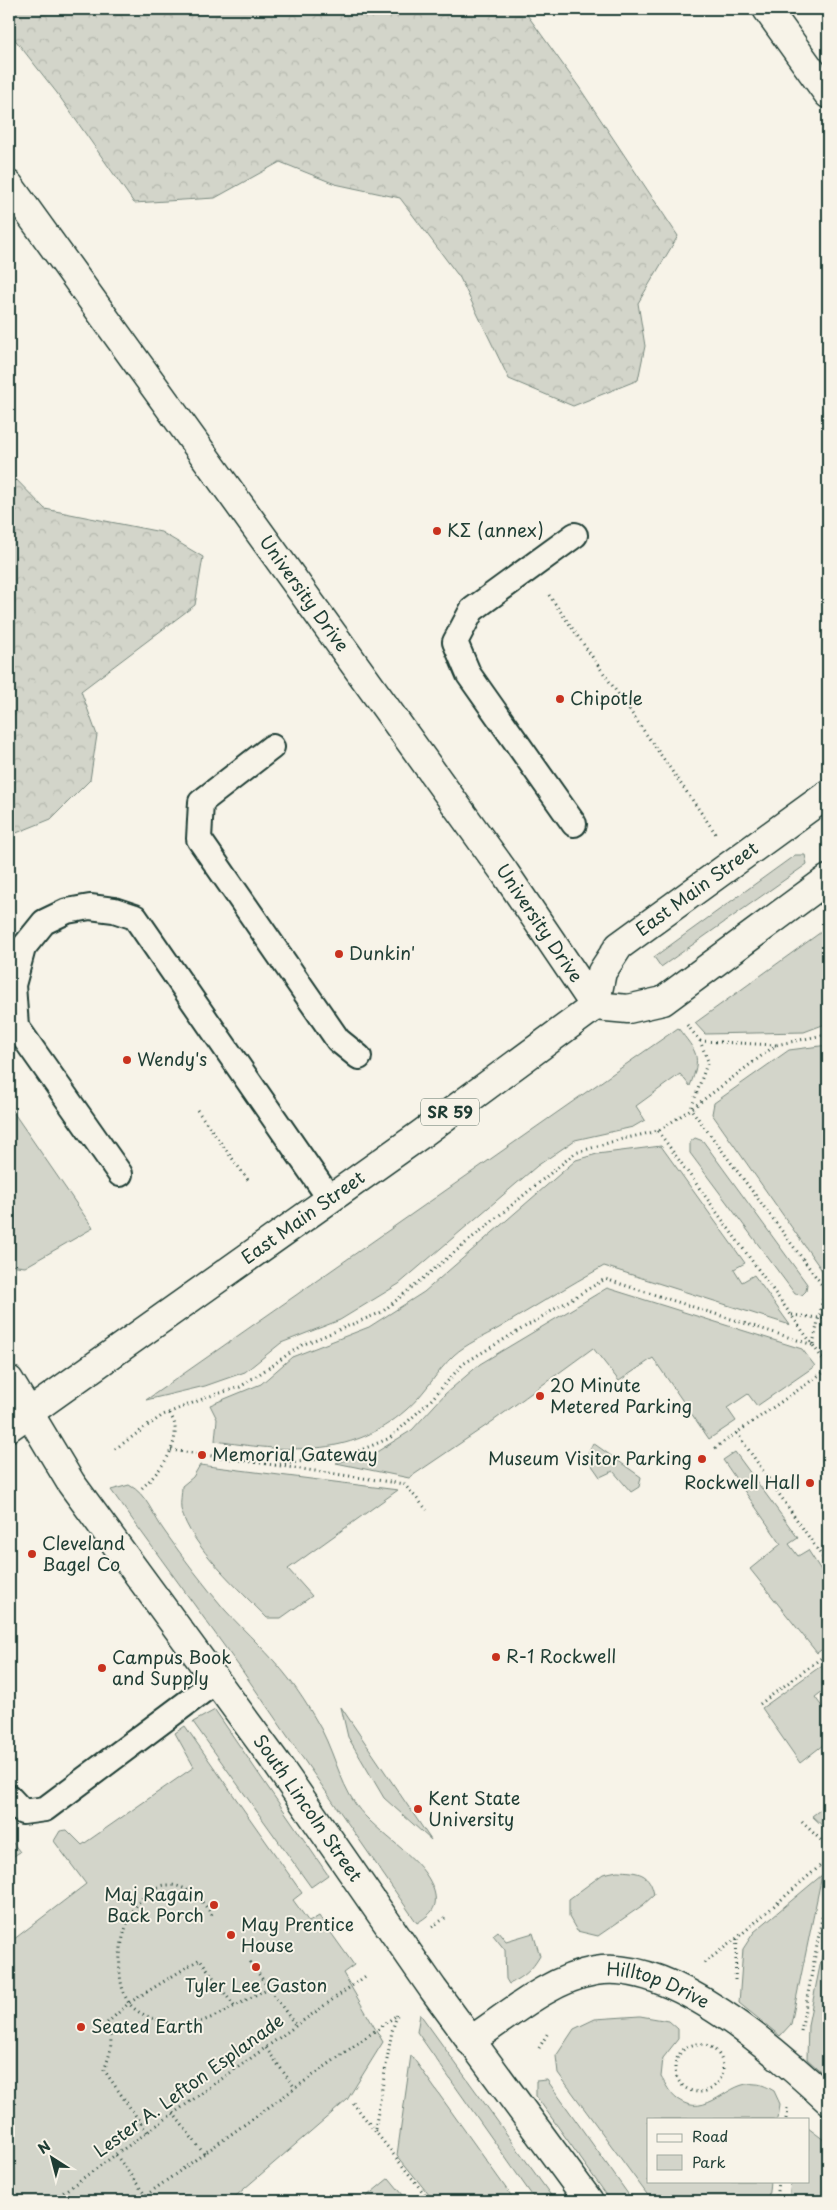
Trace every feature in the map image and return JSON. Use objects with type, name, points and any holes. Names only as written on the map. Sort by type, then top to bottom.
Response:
[{"type":"main road","points":[[767,9],[828,94]]},
{"type":"main road","name":"University Drive","points":[[9,185],[506,873],[595,1006]]},
{"type":"main road","name":"East Main Street","points":[[19,1420],[199,1290],[330,1199],[595,1006],[602,972],[619,946],[828,794]]},
{"type":"main road","points":[[595,1006],[628,1009],[663,1001],[828,879]]},
{"type":"main road","name":"South Lincoln Street","points":[[9,1380],[19,1420],[71,1482],[216,1681],[470,2041],[588,2201]]},
{"type":"main road","name":"Hilltop Drive","points":[[470,2041],[550,1988],[572,1978],[596,1971],[615,1970],[634,1973],[674,1986],[732,2020],[774,2051],[828,2100]]},
{"type":"lane","points":[[574,824],[469,675],[455,642],[472,610],[575,535]]},
{"type":"lane","points":[[272,747],[201,802],[199,839],[338,1040],[359,1057]]},
{"type":"lane","points":[[120,1174],[16,1026],[14,985],[23,948],[44,922],[67,911],[90,907],[114,910],[135,917],[330,1199]]},
{"type":"lane","points":[[9,1797],[23,1812],[44,1809],[216,1681]]},
{"type":"path","points":[[530,568],[720,838]]},
{"type":"path","points":[[685,1023],[700,1041],[708,1061],[691,1109]]},
{"type":"path","points":[[700,1041],[776,1045],[828,1034]]},
{"type":"path","points":[[115,1449],[169,1412],[240,1386],[302,1345],[382,1312],[575,1153],[658,1130],[691,1109],[776,1045]]},
{"type":"path","points":[[691,1109],[828,1293]]},
{"type":"path","points":[[197,1110],[248,1180]]},
{"type":"path","points":[[658,1130],[828,1368],[715,1448]]},
{"type":"path","points":[[275,1465],[349,1455],[390,1438],[430,1401],[463,1364],[605,1279],[813,1345]]},
{"type":"path","points":[[813,1345],[825,1288]]},
{"type":"path","points":[[791,1315],[828,1318]]},
{"type":"path","points":[[142,1488],[160,1470],[171,1450],[175,1426],[169,1412]]},
{"type":"path","points":[[737,1433],[828,1565]]},
{"type":"path","points":[[171,1450],[404,1484],[427,1510]]},
{"type":"path","points":[[760,1704],[828,1653]]},
{"type":"path","points":[[802,1822],[828,1847]]},
{"type":"path","points":[[699,1967],[737,1938],[828,1859]]},
{"type":"path","points":[[212,1915],[196,1895],[176,1886],[156,1888],[135,1905],[127,1919],[119,1965],[129,2003],[150,2018],[178,2024],[194,2024],[210,2018],[267,1989]]},
{"type":"path","points":[[800,2036],[828,1886]]},
{"type":"path","points":[[734,1989],[737,1938]]},
{"type":"path","points":[[148,2132],[104,2070],[111,2047],[110,2031],[106,2024],[129,2003],[200,1959],[234,2006]]},
{"type":"path","points":[[250,1962],[267,1989],[296,2026]]},
{"type":"path","name":"Lester A. Lefton Esplanade","points":[[51,2201],[367,1975]]},
{"type":"path","points":[[138,2201],[397,2015],[392,2031],[375,2130]]},
{"type":"path","points":[[539,2048],[552,2027]]},
{"type":"path","points":[[694,2045],[709,2047],[716,2051],[723,2066],[723,2074],[719,2082],[706,2091],[697,2092],[683,2086],[678,2080],[675,2066],[681,2052],[694,2045]]},
{"type":"path","points":[[266,2048],[295,2088]]},
{"type":"path","points":[[353,2103],[430,2201]]},
{"type":"path","points":[[174,2114],[204,2154]]},
{"type":"path","points":[[116,2155],[146,2196]]},
{"type":"path","points":[[776,2201],[778,2182]]},
{"type":"green space","points":[[9,9],[523,9],[579,87],[678,236],[638,303],[645,346],[638,380],[573,406],[509,379],[460,278],[400,198],[335,184],[280,162],[215,198],[134,203],[57,93],[9,32]]},
{"type":"green space","points":[[9,472],[45,509],[161,532],[203,557],[195,605],[81,691],[97,735],[90,780],[51,819],[9,836]]},
{"type":"green space","points":[[795,855],[805,855],[807,864],[661,967],[654,957]]},
{"type":"green space","points":[[828,927],[828,1023],[804,1032],[705,1034],[695,1023]]},
{"type":"green space","points":[[678,1028],[690,1043],[696,1055],[694,1076],[690,1086],[680,1074],[636,1106],[645,1120],[633,1127],[575,1140],[537,1166],[399,1284],[340,1320],[281,1343],[245,1372],[205,1386],[146,1400]]},
{"type":"green space","points":[[828,1045],[828,1279],[712,1114],[714,1103],[789,1050]]},
{"type":"green space","points":[[9,1106],[93,1228],[25,1267],[9,1265]]},
{"type":"green space","points":[[695,1138],[703,1141],[807,1284],[806,1291],[802,1295],[795,1294],[690,1153],[690,1142]]},
{"type":"green space","points":[[661,1146],[745,1263],[734,1269],[742,1282],[754,1275],[790,1325],[604,1266],[459,1351],[406,1410],[384,1426],[362,1437],[339,1444],[291,1449],[215,1441],[217,1419],[210,1405],[261,1384],[292,1357],[369,1327],[424,1292],[576,1160],[597,1154]]},
{"type":"green space","points":[[607,1288],[802,1349],[815,1366],[757,1406],[748,1394],[727,1408],[736,1421],[709,1439],[653,1358],[619,1381],[593,1348],[493,1421],[409,1478],[336,1463],[375,1453],[412,1430],[445,1394],[480,1364]]},
{"type":"green space","points":[[593,1443],[641,1477],[639,1487],[631,1492],[613,1471],[600,1477],[586,1457]]},
{"type":"green space","points":[[735,1452],[798,1538],[789,1544],[798,1556],[808,1550],[828,1581],[828,1645],[817,1653],[750,1569],[781,1544],[723,1460]]},
{"type":"green space","points":[[200,1465],[398,1490],[288,1569],[312,1596],[281,1618],[267,1618],[205,1553],[186,1523],[181,1509],[182,1486],[193,1477]]},
{"type":"green space","points":[[129,1485],[141,1494],[172,1542],[217,1601],[274,1661],[296,1689],[322,1730],[345,1785],[356,1805],[375,1826],[411,1857],[429,1879],[434,1891],[435,1902],[432,1910],[422,1920],[417,1923],[241,1669],[111,1490]]},
{"type":"green space","points":[[828,1661],[828,1687],[815,1697],[828,1715],[828,1741],[800,1763],[762,1708]]},
{"type":"green space","points":[[341,1707],[431,1840],[384,1798],[348,1737]]},
{"type":"green space","points":[[215,1710],[328,1875],[311,1887],[193,1722]]},
{"type":"green space","points":[[185,1726],[302,1893],[293,1900],[309,1922],[319,1916],[354,1965],[343,1973],[383,2042],[347,2100],[230,2201],[9,2201],[9,1943],[86,1884],[54,1841],[60,1831],[67,1830],[82,1845],[194,1767],[175,1733]]},
{"type":"green space","points":[[828,1804],[828,1831],[812,1816]]},
{"type":"green space","points":[[9,1838],[20,1852],[9,1859]]},
{"type":"green space","points":[[617,1871],[642,1875],[652,1887],[654,1895],[643,1905],[598,1936],[577,1931],[569,1917],[569,1899],[603,1874]]},
{"type":"green space","points":[[822,1875],[791,2024],[780,2036],[739,2003],[743,1949],[754,1932]]},
{"type":"green space","points":[[828,1926],[828,2078],[807,2059],[808,2025]]},
{"type":"green space","points":[[498,1931],[506,1941],[533,1933],[540,1956],[527,1973],[509,1984],[506,1979],[505,1950],[493,1935]]},
{"type":"green space","points":[[420,2014],[555,2201],[536,2201],[417,2032]]},
{"type":"green space","points":[[640,2016],[669,2021],[678,2029],[678,2039],[663,2058],[661,2077],[674,2097],[688,2104],[708,2103],[736,2087],[746,2084],[763,2085],[774,2091],[780,2104],[778,2118],[647,2118],[647,2182],[770,2182],[768,2201],[652,2201],[558,2073],[556,2056],[574,2029],[595,2019]]},
{"type":"green space","points":[[411,2055],[515,2201],[434,2201],[397,2155]]},
{"type":"green space","points":[[547,2080],[633,2201],[611,2201],[536,2096],[536,2081]]},
{"type":"green space","points":[[810,2130],[828,2143],[828,2201],[789,2201],[791,2182],[810,2182]]},
{"type":"green space","points":[[389,2178],[408,2201],[361,2201]]},
{"type":"place","name":"ΚΣ (annex)","points":[[437,531]]},
{"type":"place","name":"Chipotle","points":[[560,699]]},
{"type":"place","name":"Dunkin'","points":[[339,954]]},
{"type":"place","name":"Wendy's","points":[[127,1060]]},
{"type":"place","name":"20 Minute Metered Parking","points":[[540,1396]]},
{"type":"place","name":"Memorial Gateway","points":[[202,1455]]},
{"type":"place","name":"Museum Visitor Parking","points":[[702,1459]]},
{"type":"place","name":"Rockwell Hall","points":[[810,1483]]},
{"type":"place","name":"Cleveland Bagel Co","points":[[32,1554]]},
{"type":"place","name":"R-1 Rockwell","points":[[496,1657]]},
{"type":"place","name":"Campus Book and Supply","points":[[102,1668]]},
{"type":"place","name":"Kent State University","points":[[418,1809]]},
{"type":"place","name":"Maj Ragain Back Porch","points":[[214,1905]]},
{"type":"place","name":"May Prentice House","points":[[231,1935]]},
{"type":"place","name":"Tyler Lee Gaston","points":[[256,1967]]},
{"type":"place","name":"Seated Earth","points":[[81,2027]]}]
